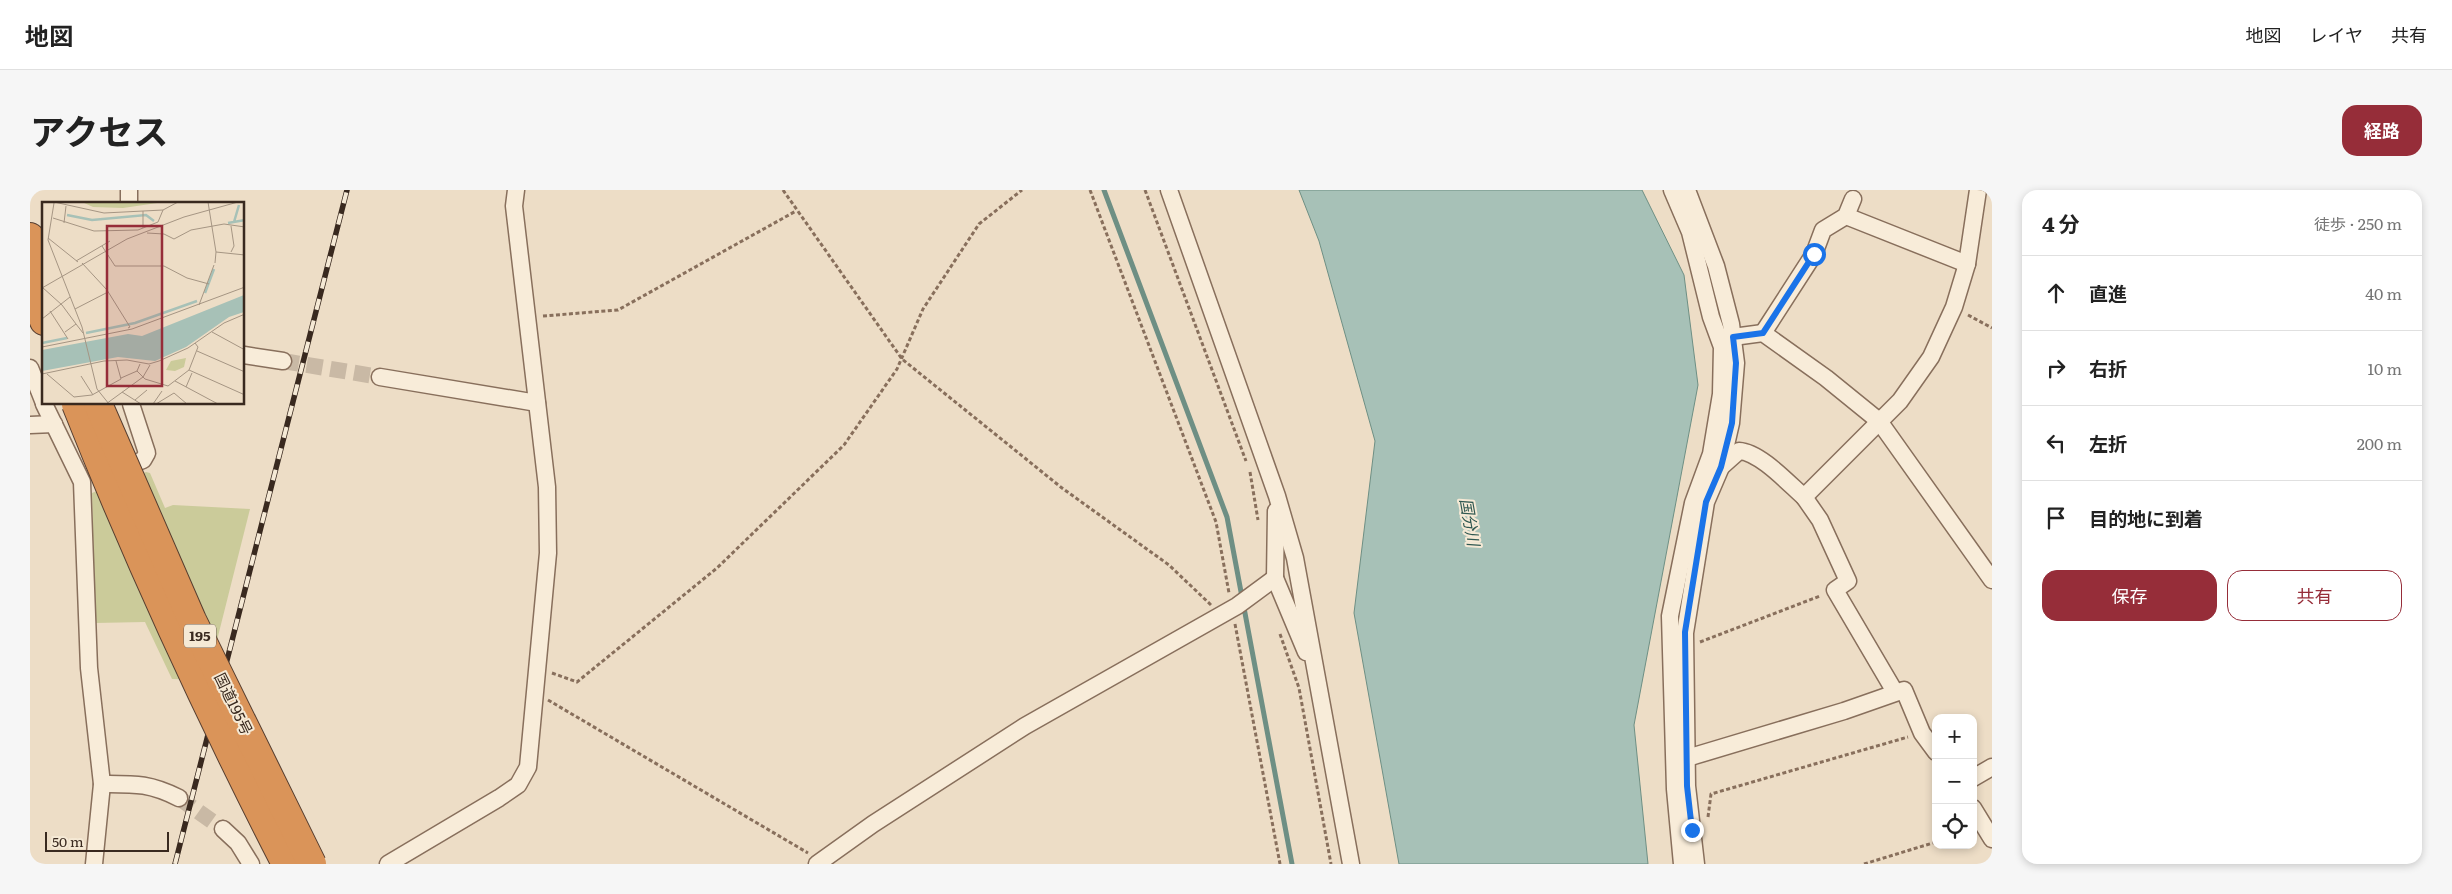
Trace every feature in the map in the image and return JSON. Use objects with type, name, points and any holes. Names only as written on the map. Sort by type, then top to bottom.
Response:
[{"type":"highway","points":[[30,237],[42,267]]},
{"type":"highway","points":[[30,285],[42,316]]},
{"type":"highway","name":"国道195号","points":[[76,405],[115,502],[173,632],[286,864]]},
{"type":"highway","name":"国道195号","points":[[98,405],[192,620],[312,864]]},
{"type":"street","points":[[388,864],[518,785],[528,767],[548,553],[546,487],[514,206],[516,190]]},
{"type":"street","points":[[1169,190],[1277,496],[1295,558],[1351,864]]},
{"type":"street","points":[[1672,190],[1690,232],[1712,317],[1722,347],[1721,394],[1712,454],[1693,503],[1670,616],[1681,788],[1682,864]]},
{"type":"street","points":[[1687,190],[1716,266],[1733,337],[1736,363],[1732,423],[1721,467],[1706,502],[1690,600],[1686,648],[1687,758],[1681,788],[1692,830],[1696,864]]},
{"type":"street","points":[[1804,498],[1900,401],[1931,357],[1954,307],[1967,264],[1978,190]]},
{"type":"street","points":[[1763,333],[1789,296],[1814,254],[1823,230],[1846,216],[1853,199]]},
{"type":"street","points":[[1846,216],[1967,264]]},
{"type":"street","points":[[1733,337],[1763,333],[1826,378],[1879,421],[1992,580]]},
{"type":"street","points":[[245,355],[283,361]]},
{"type":"street","points":[[30,368],[42,398]]},
{"type":"street","points":[[380,377],[537,403]]},
{"type":"street","points":[[45,405],[82,482],[89,668],[102,784],[94,864]]},
{"type":"street","points":[[82,482],[143,460],[147,453],[131,405]]},
{"type":"street","points":[[30,424],[54,424]]},
{"type":"street","points":[[1721,467],[1739,451],[1747,452],[1772,468],[1804,498],[1820,520],[1848,581],[1835,590],[1894,692]]},
{"type":"street","points":[[1277,496],[1268,583],[1318,680]]},
{"type":"street","points":[[819,862],[840,858],[873,824],[1025,726],[1230,610],[1268,583]]},
{"type":"street","points":[[1687,758],[1844,711],[1904,690],[1922,733],[1932,747]]},
{"type":"street","points":[[1977,776],[1992,767]]},
{"type":"street","points":[[102,784],[145,784],[160,788],[179,798]]},
{"type":"street","points":[[1977,815],[1992,839]]},
{"type":"street","points":[[224,828],[238,843],[251,864]]},
{"type":"path","points":[[783,190],[902,359],[1062,488],[1230,610]]},
{"type":"path","points":[[538,668],[577,682],[717,568],[844,445],[897,370],[923,309],[979,224],[1022,190]]},
{"type":"path","points":[[1090,190],[1216,522],[1230,610],[1280,864]]},
{"type":"path","points":[[1145,190],[1250,474],[1260,526]]},
{"type":"path","points":[[527,317],[618,310],[796,211]]},
{"type":"path","points":[[1954,307],[1992,328]]},
{"type":"path","points":[[1686,648],[1835,590]]},
{"type":"path","points":[[1279,633],[1299,688],[1331,864]]},
{"type":"path","points":[[535,692],[819,862]]},
{"type":"path","points":[[1692,830],[1708,817],[1711,794],[1922,733]]},
{"type":"path","points":[[1864,864],[1932,843]]},
{"type":"green space","points":[[146,472],[150,473],[165,508],[173,505],[250,509],[207,680],[172,679],[145,622],[95,623],[92,493]]},
{"type":"water","name":"国分川","points":[[1299,190],[1642,190],[1684,275],[1698,385],[1634,725],[1648,864],[1399,864],[1354,613],[1375,441],[1319,241]]},
{"type":"waterway","points":[[1104,190],[1227,517],[1292,864]]},
{"type":"tunnel","points":[[283,361],[380,377]]},
{"type":"tunnel","points":[[179,798],[223,829]]},
{"type":"railway","points":[[175,864],[347,190]]},
{"type":"route","points":[[1692,830],[1687,786],[1685,632],[1706,502],[1721,467],[1732,423],[1736,363],[1733,337],[1763,333],[1789,296],[1814,254]]}]
